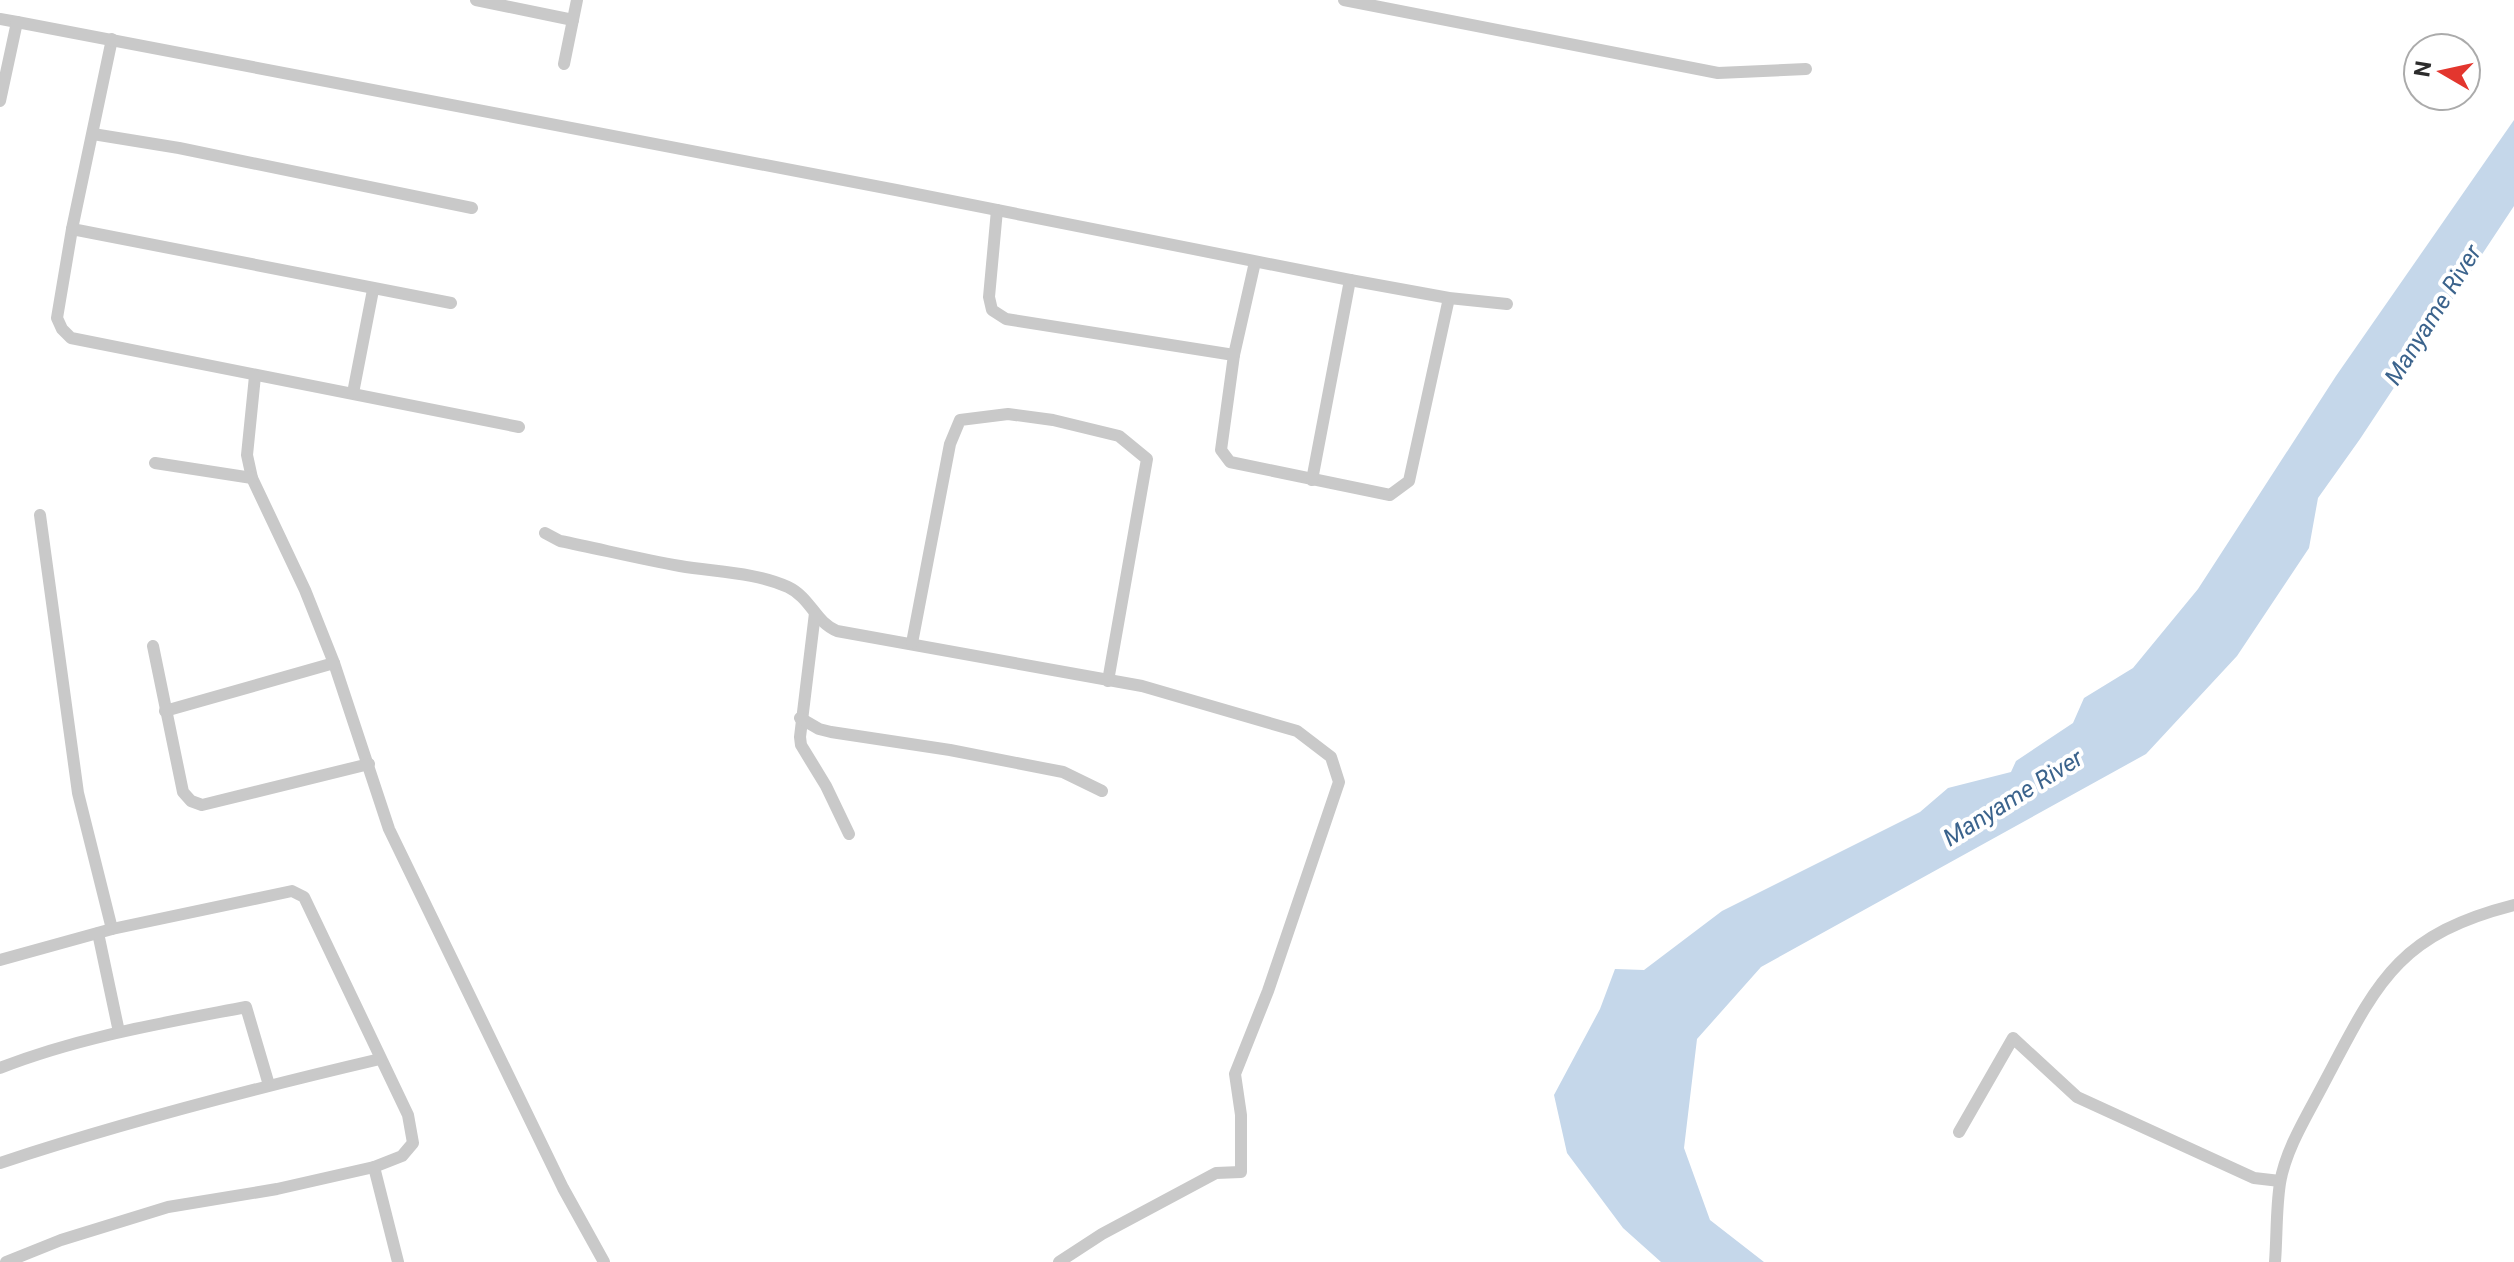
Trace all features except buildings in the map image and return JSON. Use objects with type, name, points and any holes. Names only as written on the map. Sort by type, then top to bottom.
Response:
[{"type":"street","points":[[476,0],[573,20]]},
{"type":"street","points":[[564,64],[577,0]]},
{"type":"street","points":[[1344,0],[1718,73],[1806,69]]},
{"type":"street","points":[[0,19],[1350,280],[1449,298],[1507,304]]},
{"type":"street","points":[[0,101],[17,22]]},
{"type":"street","points":[[112,39],[72,229],[57,318],[71,338],[519,427]]},
{"type":"street","points":[[93,134],[179,148],[472,208]]},
{"type":"street","points":[[997,210],[989,297],[992,310],[1006,319],[1234,355]]},
{"type":"street","points":[[72,229],[451,303]]},
{"type":"street","points":[[1255,262],[1234,355],[1221,450],[1230,462],[1390,495],[1409,481],[1449,298]]},
{"type":"street","points":[[1312,480],[1350,280]]},
{"type":"street","points":[[353,393],[373,290]]},
{"type":"street","points":[[255,376],[247,455],[252,478],[305,590],[334,663],[389,829],[563,1188],[604,1262]]},
{"type":"street","points":[[912,643],[950,444],[960,420],[1008,414],[1053,420],[1119,436],[1147,459],[1108,681]]},
{"type":"street","points":[[155,463],[252,478]]},
{"type":"street","points":[[40,515],[78,793],[112,929]]},
{"type":"street","points":[[545,533],[560,541],[680,566],[748,575],[786,586],[804,596],[815,613],[837,631],[1142,686],[1297,731],[1331,757],[1339,782],[1268,991],[1235,1074],[1242,1122],[1241,1172],[1216,1173],[1115,1227],[1059,1262]]},
{"type":"street","points":[[815,613],[800,718],[801,745],[826,786],[849,834]]},
{"type":"street","points":[[153,646],[183,792],[191,801],[202,805],[369,764]]},
{"type":"street","points":[[165,711],[334,663]]},
{"type":"street","points":[[800,718],[831,732],[950,750],[1063,772],[1102,791]]},
{"type":"street","points":[[0,960],[112,929],[292,891],[299,893],[304,897],[408,1115],[413,1143],[402,1156],[374,1167],[277,1189],[168,1207],[61,1240],[6,1262]]},
{"type":"street","points":[[2275,1262],[2280,1181],[2298,1133],[2379,984],[2416,948],[2444,929],[2476,915],[2514,905]]},
{"type":"street","points":[[98,933],[119,1032]]},
{"type":"street","points":[[0,1068],[34,1055],[119,1032],[246,1007],[269,1085]]},
{"type":"street","points":[[1959,1132],[2013,1038],[2077,1097],[2254,1178],[2280,1181]]},
{"type":"street","points":[[0,1163],[269,1085],[380,1059]]},
{"type":"street","points":[[374,1167],[398,1262]]},
{"type":"water","name":"Manyame River","points":[[2514,120],[2514,206],[2318,498],[2309,548],[2237,656],[2146,754],[1761,967],[1697,1039],[1684,1148],[1710,1220],[1764,1262],[1661,1262],[1623,1228],[1567,1153],[1554,1095],[1600,1009],[1615,969],[1644,970],[1722,911],[1920,812],[1948,788],[2011,772],[2016,761],[2073,723],[2084,698],[2133,668],[2198,589],[2336,376]]}]
